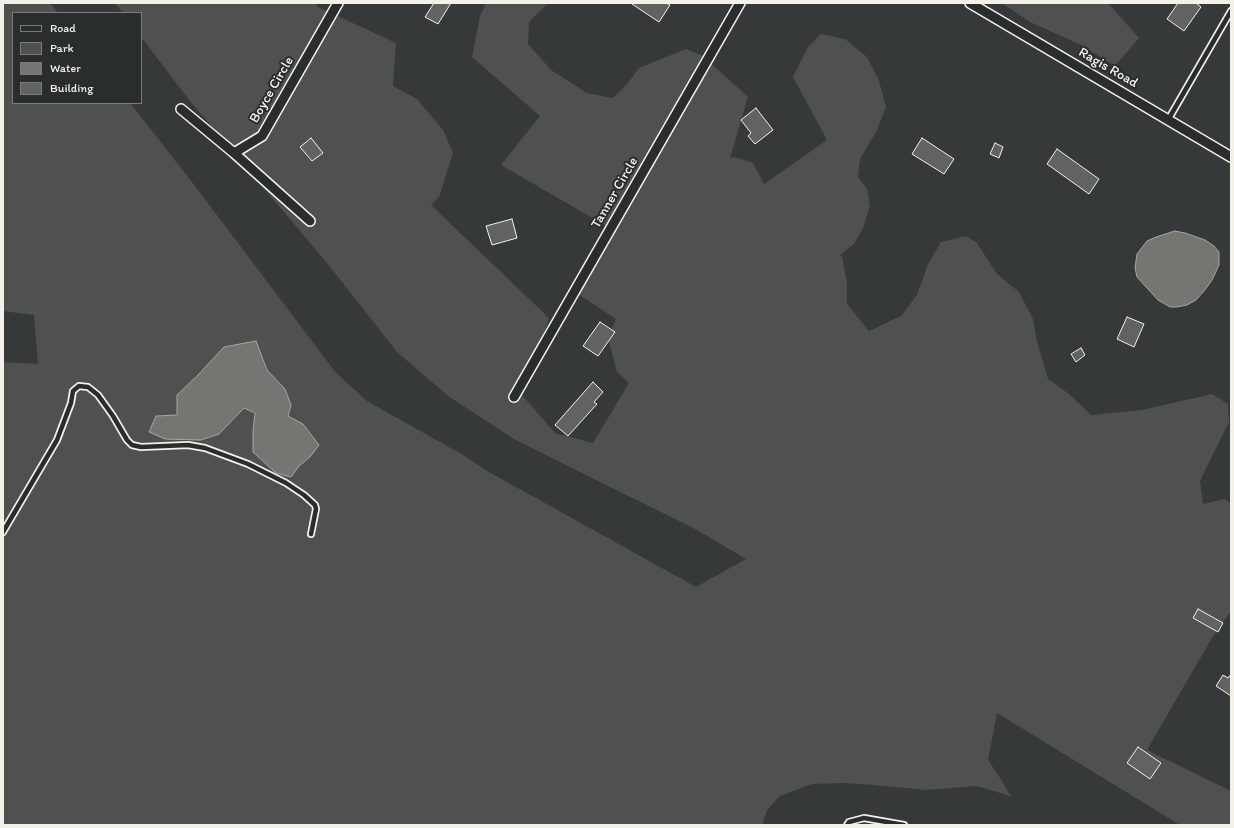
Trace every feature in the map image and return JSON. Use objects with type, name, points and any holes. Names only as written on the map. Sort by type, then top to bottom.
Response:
[{"type":"street","name":"Boyce Circle","points":[[234,153],[262,136],[338,3]]},
{"type":"street","name":"Tanner Circle","points":[[514,398],[740,3]]},
{"type":"street","name":"Ragis Road","points":[[970,3],[1231,157]]},
{"type":"street","points":[[181,109],[234,153],[310,221]]},
{"type":"lane","points":[[1168,120],[1231,11]]},
{"type":"lane","points":[[3,532],[58,440],[73,391],[79,386],[88,388],[98,395],[113,416],[127,440],[132,445],[141,447],[188,444],[205,448],[248,464],[286,483],[304,495],[315,505],[316,509],[311,534]]},
{"type":"lane","points":[[846,825],[849,822],[864,818],[904,825]]},
{"type":"green space","points":[[3,3],[50,3],[57,12],[12,12],[12,104],[131,104],[192,182],[336,373],[367,401],[463,455],[489,472],[696,587],[746,559],[697,530],[514,439],[448,396],[397,352],[327,263],[190,101],[142,38],[142,12],[122,12],[115,3],[317,3],[316,6],[396,43],[393,86],[417,99],[443,130],[453,153],[439,197],[431,205],[549,318],[522,395],[555,433],[593,443],[629,383],[617,372],[608,338],[616,319],[578,294],[613,230],[501,165],[540,116],[472,57],[480,16],[486,3],[548,3],[529,22],[528,44],[551,70],[587,93],[613,98],[628,83],[639,68],[686,49],[703,56],[748,97],[730,158],[734,157],[753,163],[764,184],[827,140],[793,77],[808,47],[821,34],[845,39],[867,57],[879,81],[886,107],[876,132],[860,159],[858,177],[867,189],[870,206],[863,228],[854,244],[840,255],[842,256],[847,283],[847,304],[869,331],[901,316],[917,295],[928,264],[941,242],[966,236],[977,243],[997,274],[1019,292],[1033,319],[1037,341],[1048,379],[1069,394],[1091,415],[1142,410],[1212,394],[1228,404],[1229,422],[1200,481],[1203,504],[1225,499],[1231,504],[1231,611],[1213,636],[1147,750],[1231,791],[1231,825],[1180,825],[997,713],[988,760],[1011,797],[976,786],[927,790],[844,783],[812,784],[780,796],[767,810],[762,825],[3,825],[3,362],[38,364],[34,315],[3,311]],"holes":[[[256,341],[267,370],[285,389],[291,405],[288,416],[303,424],[310,457],[299,466],[253,431],[255,413],[244,408],[219,434],[156,416],[177,415],[177,395],[198,375]]]},
{"type":"green space","points":[[1002,3],[1108,3],[1139,38],[1115,66],[1081,45],[1030,22]]},
{"type":"water","points":[[1175,231],[1205,240],[1214,246],[1219,252],[1219,265],[1212,280],[1196,300],[1187,305],[1170,307],[1158,300],[1137,277],[1135,268],[1137,254],[1147,241]]},
{"type":"water","points":[[256,341],[267,370],[285,389],[291,405],[288,416],[303,424],[319,445],[310,457],[299,466],[291,477],[276,473],[253,452],[255,413],[244,408],[219,434],[201,440],[165,439],[149,432],[156,416],[177,415],[177,395],[224,347]]},
{"type":"building","points":[[434,3],[451,3],[438,24],[425,17]]},
{"type":"building","points":[[666,3],[670,5],[659,22],[632,4]]},
{"type":"building","points":[[1178,3],[1196,3],[1201,7],[1184,31],[1167,19]]},
{"type":"building","points":[[756,108],[773,130],[755,144],[748,136],[751,133],[741,120]]},
{"type":"building","points":[[311,138],[323,153],[312,161],[300,147]]},
{"type":"building","points":[[922,138],[954,159],[944,174],[912,154]]},
{"type":"building","points":[[995,143],[1003,147],[999,158],[990,154]]},
{"type":"building","points":[[1057,149],[1099,179],[1089,194],[1047,164]]},
{"type":"building","points":[[512,219],[517,238],[492,245],[486,226]]},
{"type":"building","points":[[1127,317],[1144,324],[1134,347],[1117,339]]},
{"type":"building","points":[[600,322],[615,332],[598,356],[583,346]]},
{"type":"building","points":[[1081,348],[1085,355],[1076,362],[1071,354]]},
{"type":"building","points":[[593,382],[603,392],[594,402],[597,404],[568,436],[555,425]]},
{"type":"building","points":[[1198,609],[1223,623],[1218,632],[1193,618]]},
{"type":"building","points":[[1231,674],[1231,696],[1216,686],[1223,675],[1228,678]]},
{"type":"building","points":[[1138,747],[1161,763],[1150,779],[1127,763]]}]
